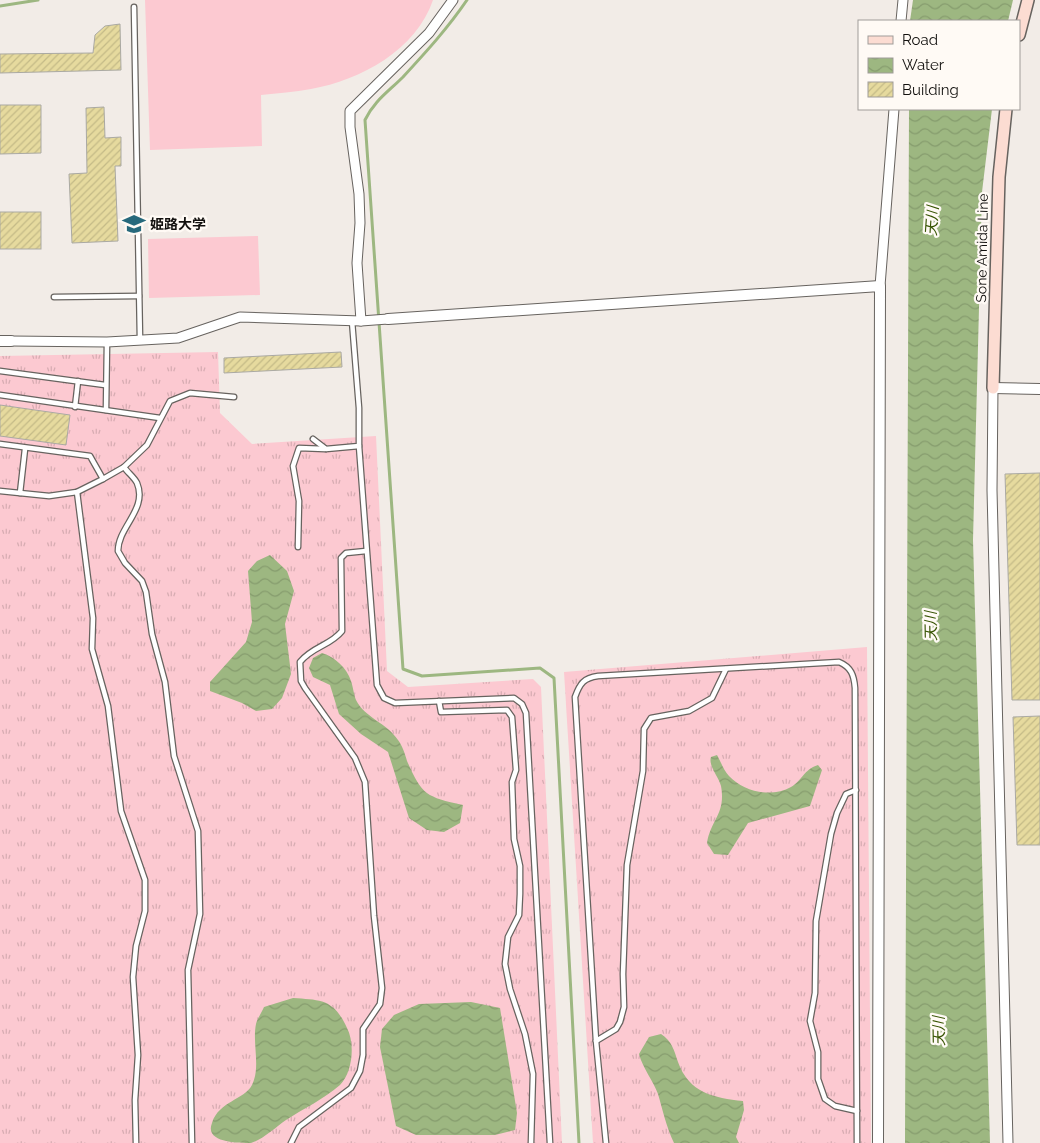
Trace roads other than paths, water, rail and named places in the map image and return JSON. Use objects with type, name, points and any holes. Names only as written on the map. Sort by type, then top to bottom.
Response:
[{"type":"main road","points":[[1020,31],[1028,0]]},
{"type":"main road","name":"Sone Amida Line","points":[[993,388],[998,185],[1006,110]]},
{"type":"street","points":[[357,321],[357,263],[360,223],[359,194],[350,127],[350,111],[429,33],[452,0]]},
{"type":"street","points":[[901,20],[903,0]]},
{"type":"street","points":[[878,1143],[880,286],[894,110]]},
{"type":"street","points":[[0,341],[107,342],[178,338],[240,317],[357,321],[880,286]]},
{"type":"street","points":[[1008,1143],[992,500],[993,388],[1040,389]]},
{"type":"lane","points":[[134,6],[140,340]]},
{"type":"lane","points":[[54,297],[139,296]]},
{"type":"lane","points":[[357,321],[360,408],[359,446],[377,685],[384,698],[395,702],[514,698],[522,704],[526,713],[550,1143]]},
{"type":"lane","points":[[106,410],[107,342]]},
{"type":"lane","points":[[0,371],[105,385]]},
{"type":"lane","points":[[75,407],[78,381]]},
{"type":"lane","points":[[0,491],[49,496],[77,492],[124,467],[147,445],[170,400],[190,394],[234,397]]},
{"type":"lane","points":[[0,395],[160,418]]},
{"type":"lane","points":[[313,439],[326,448]]},
{"type":"lane","points":[[0,444],[25,449],[90,456],[103,479]]},
{"type":"lane","points":[[298,547],[299,501],[293,466],[299,448],[359,446]]},
{"type":"lane","points":[[20,493],[25,449]]},
{"type":"lane","points":[[124,467],[137,483],[138,506],[122,536],[118,551],[125,563],[142,581],[146,592],[152,634],[165,682],[174,756],[198,831],[200,914],[188,970],[192,1143]]},
{"type":"lane","points":[[77,492],[93,618],[92,649],[108,706],[121,811],[145,880],[145,911],[136,946],[133,977],[138,1031],[135,1100],[136,1143]]},
{"type":"lane","points":[[291,1143],[299,1127],[351,1088],[360,1072],[363,1056],[363,1029],[380,1004],[382,988],[374,916],[365,782],[355,758],[301,681],[300,662],[308,652],[336,639],[342,631],[341,558],[346,553],[366,551]]},
{"type":"lane","points":[[606,1143],[596,1041],[575,697],[580,684],[588,678],[598,676],[839,662],[848,666],[854,677],[857,1143]]},
{"type":"lane","points":[[596,1041],[616,1029],[624,1007],[623,974],[627,865],[643,772],[644,729],[651,718],[689,710],[712,698],[726,669]]},
{"type":"lane","points":[[439,701],[441,712],[507,710],[512,717],[516,770],[512,782],[514,839],[520,866],[520,894],[519,915],[508,937],[505,964],[510,989],[526,1034],[533,1074],[531,1143]]},
{"type":"lane","points":[[856,790],[846,794],[836,813],[830,834],[816,921],[815,993],[810,1021],[818,1052],[818,1078],[825,1099],[834,1106],[857,1110]]},
{"type":"water","points":[[913,0],[1013,0],[1008,20],[910,20]]},
{"type":"water","name":"天川","points":[[909,110],[992,110],[982,192],[973,540],[990,1143],[905,1143]]},
{"type":"water","points":[[270,555],[287,571],[294,591],[285,624],[291,674],[282,698],[272,709],[256,711],[242,703],[210,691],[210,682],[246,642],[252,622],[248,571],[257,561]]},
{"type":"water","points":[[322,653],[331,657],[343,667],[349,676],[356,700],[360,706],[388,729],[398,740],[412,772],[422,788],[433,797],[463,805],[460,823],[444,832],[427,830],[409,818],[388,752],[361,734],[339,714],[330,685],[313,677],[309,668],[313,658]]},
{"type":"water","points":[[717,755],[726,772],[735,782],[750,789],[767,793],[791,787],[806,772],[818,765],[822,770],[810,806],[748,823],[728,855],[714,854],[707,843],[720,810],[722,796],[721,786],[710,760],[711,757]]},
{"type":"water","points":[[293,998],[311,999],[326,1003],[337,1011],[350,1034],[352,1049],[348,1073],[340,1085],[327,1095],[251,1143],[238,1143],[217,1138],[211,1130],[215,1116],[226,1105],[248,1090],[255,1078],[255,1031],[257,1020],[264,1007]]},
{"type":"water","points":[[471,1002],[500,1008],[517,1113],[515,1130],[495,1135],[416,1135],[396,1126],[380,1047],[382,1029],[394,1015],[419,1004]]},
{"type":"water","points":[[661,1034],[670,1043],[683,1072],[696,1087],[713,1096],[743,1101],[744,1110],[736,1137],[739,1143],[674,1143],[658,1094],[639,1054],[649,1037]]},
{"type":"waterway","points":[[0,6],[38,0]]},
{"type":"waterway","points":[[467,0],[428,49],[377,102],[365,120],[403,669],[422,676],[540,668],[554,678],[579,1143]]},
{"type":"place","name":"姫路大学","points":[[134,224]]}]
